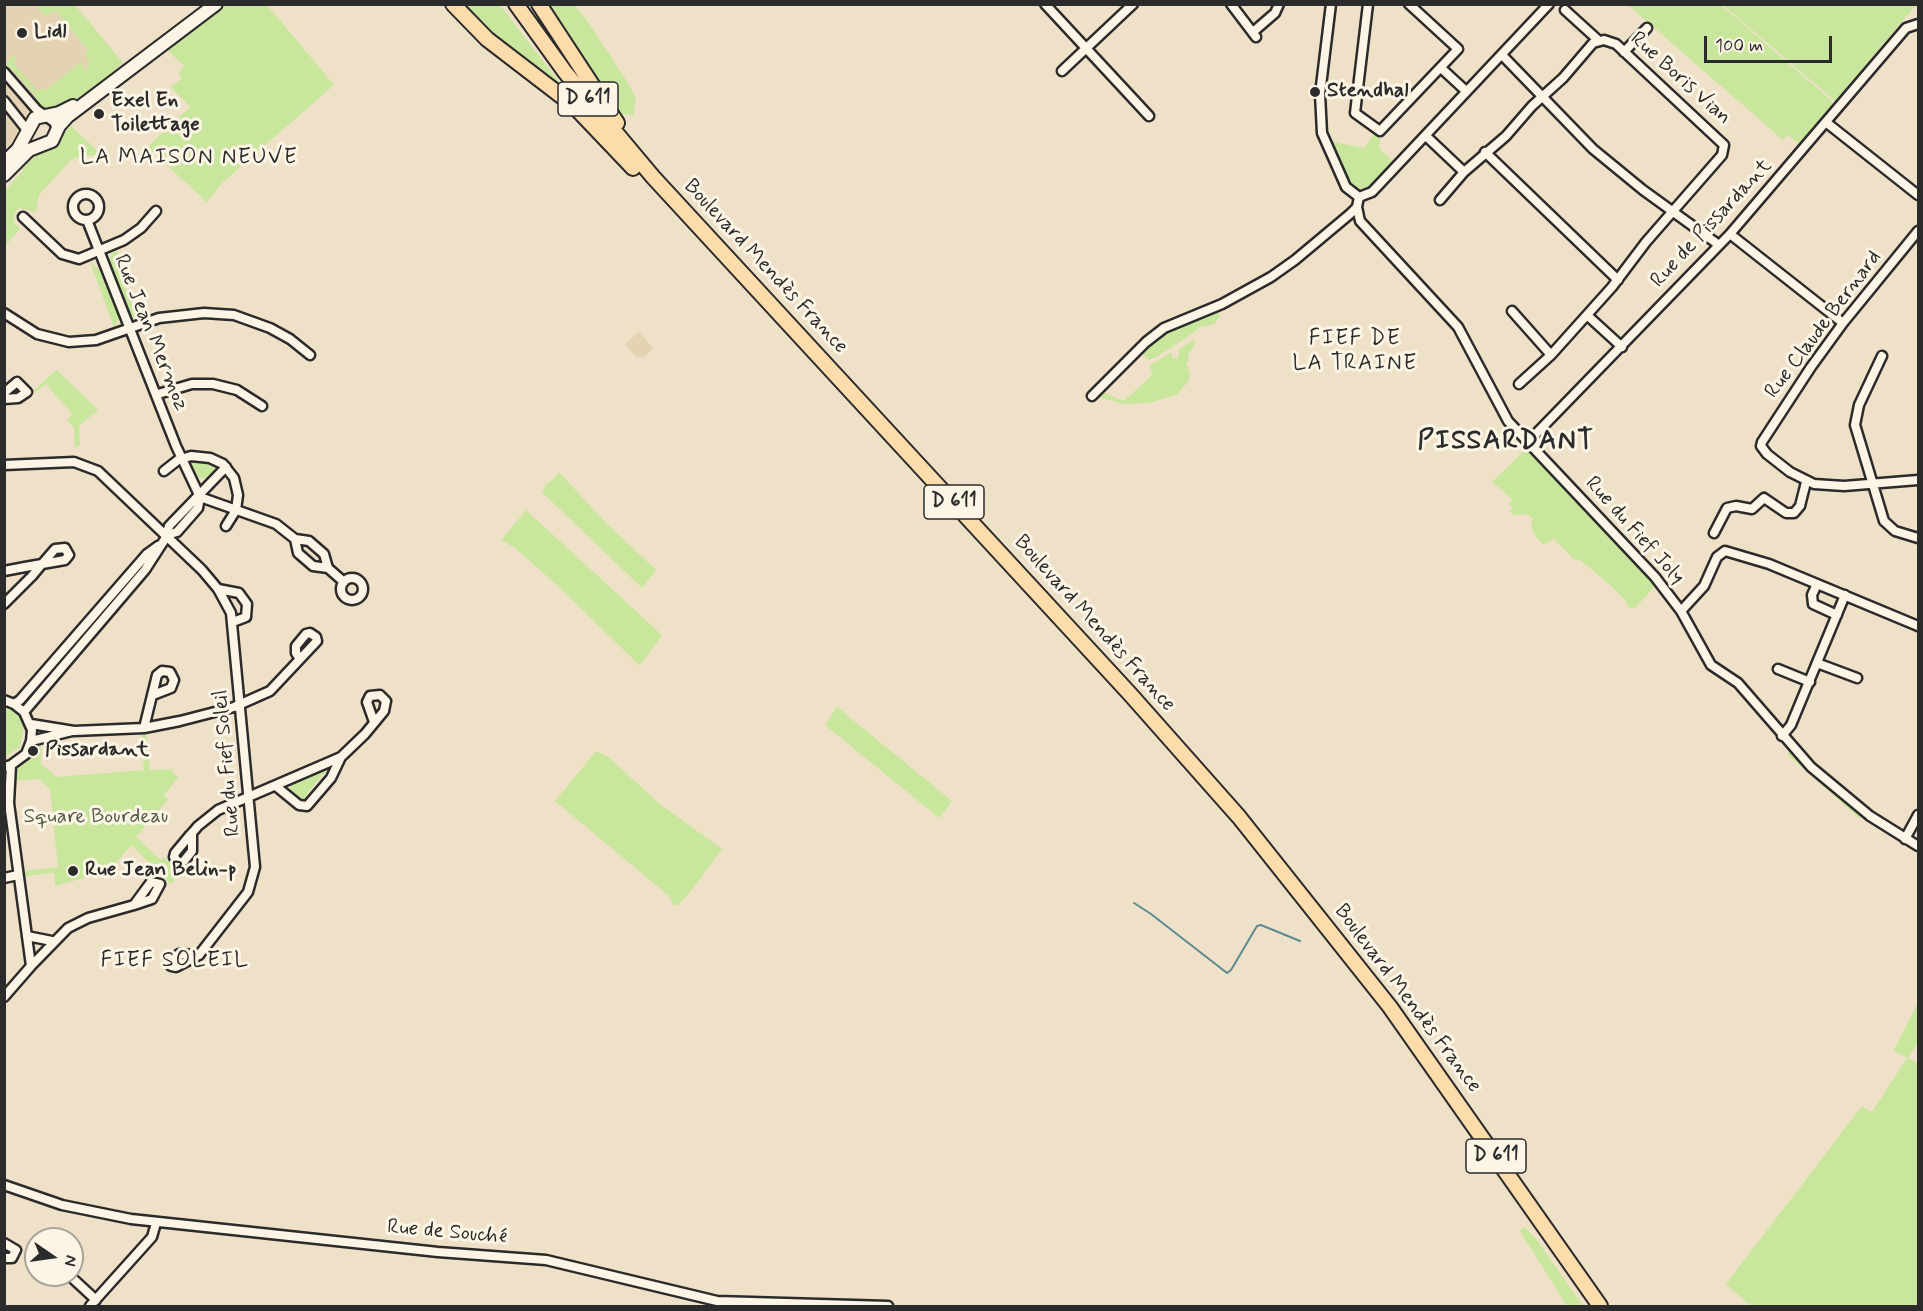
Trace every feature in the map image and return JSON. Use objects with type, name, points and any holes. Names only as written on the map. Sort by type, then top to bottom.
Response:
[{"type":"main road","points":[[4,163],[18,149],[35,118],[65,111],[99,89],[208,4]]},
{"type":"main road","points":[[4,175],[29,150],[52,141],[57,129],[68,116],[216,4]]},
{"type":"main road","points":[[453,4],[487,39],[573,105],[635,170],[640,171]]},
{"type":"main road","name":"Boulevard Mendès France","points":[[510,4],[561,76],[640,171],[1093,661],[1235,821],[1389,1015],[1593,1306]]},
{"type":"main road","name":"Boulevard Mendès France","points":[[516,4],[592,105],[665,190],[1130,694],[1239,817],[1390,1007],[1600,1306]]},
{"type":"main road","points":[[539,4],[613,118],[660,177],[665,190]]},
{"type":"street","points":[[1046,4],[1149,116]]},
{"type":"street","points":[[1062,71],[1133,4]]},
{"type":"street","points":[[1232,4],[1254,34],[1275,13],[1279,4]]},
{"type":"street","points":[[1331,4],[1320,94],[1321,120],[1325,145],[1346,188],[1359,198]]},
{"type":"street","points":[[1368,4],[1355,113],[1380,131],[1458,49],[1409,4]]},
{"type":"street","points":[[1359,198],[1372,192],[1550,4]]},
{"type":"street","name":"Rue Boris Vian","points":[[1565,10],[1598,40],[1610,41],[1624,52],[1724,145],[1722,155],[1672,211]]},
{"type":"street","name":"Rue de Pissardant","points":[[1527,443],[1730,234],[1906,28],[1916,24]]},
{"type":"street","points":[[1624,52],[1647,28]]},
{"type":"street","name":"Rue Boris Vian","points":[[1440,200],[1464,172],[1506,136],[1598,40]]},
{"type":"street","points":[[1502,55],[1593,149],[1719,245]]},
{"type":"street","points":[[1441,68],[1466,91]]},
{"type":"street","points":[[4,72],[22,94],[54,122],[57,129]]},
{"type":"street","points":[[4,101],[27,130]]},
{"type":"street","points":[[1827,123],[1918,195]]},
{"type":"street","points":[[1426,136],[1464,172]]},
{"type":"street","points":[[1485,152],[1618,280]]},
{"type":"street","points":[[1092,396],[1146,342],[1164,328],[1222,304],[1271,277],[1315,244],[1357,207],[1359,198]]},
{"type":"street","name":"Rue du Fief Joly","points":[[1357,207],[1360,221],[1458,327],[1502,412],[1527,443],[1655,577],[1681,611],[1711,665],[1738,684],[1811,767],[1870,816],[1918,846]]},
{"type":"street","points":[[23,217],[67,257],[80,259],[132,235],[156,211]]},
{"type":"street","points":[[1519,384],[1551,355],[1588,316],[1672,211]]},
{"type":"street","name":"Rue Jean Mermoz","points":[[87,220],[129,328],[158,394],[181,458],[200,497]]},
{"type":"street","name":"Rue Claude Bernard","points":[[1806,482],[1763,451],[1762,442],[1843,323],[1918,231]]},
{"type":"street","points":[[1730,234],[1843,323]]},
{"type":"street","points":[[1512,311],[1551,355]]},
{"type":"street","points":[[4,313],[37,334],[69,342],[96,340],[159,318],[177,315],[204,313],[234,315],[270,328],[290,339],[310,355]]},
{"type":"street","points":[[1588,316],[1622,347]]},
{"type":"street","points":[[1882,356],[1855,418],[1871,483],[1888,527],[1918,538]]},
{"type":"street","points":[[4,393],[17,381],[27,392],[18,398],[4,399]]},
{"type":"street","points":[[158,394],[192,384],[213,384],[237,390],[262,406]]},
{"type":"street","points":[[164,471],[181,458],[205,456],[226,467],[238,490],[236,510],[226,526]]},
{"type":"street","name":"Rue du Fief Soleil","points":[[4,465],[69,461],[91,466],[105,476],[167,535],[219,589],[233,622],[255,867],[252,884],[199,955]]},
{"type":"street","points":[[24,712],[145,570],[167,535],[169,526],[192,501],[200,497],[226,467]]},
{"type":"street","points":[[1714,533],[1727,508],[1736,506],[1752,509],[1764,498],[1786,513],[1794,513],[1800,506],[1806,482],[1825,486],[1918,480]]},
{"type":"street","points":[[200,497],[276,524],[295,539],[309,541],[324,554],[328,568],[344,582]]},
{"type":"street","points":[[295,539],[298,553],[313,566],[328,568]]},
{"type":"street","points":[[14,704],[20,700],[147,554],[161,543]]},
{"type":"street","points":[[1681,611],[1704,586],[1717,557],[1725,551],[1769,564],[1918,626]]},
{"type":"street","points":[[4,571],[42,564],[4,604]]},
{"type":"street","points":[[1817,584],[1812,595],[1813,604],[1837,615]]},
{"type":"street","name":"Rue du Fief Soleil","points":[[219,589],[239,593],[247,604],[246,617],[233,622]]},
{"type":"street","points":[[1782,736],[1789,731],[1845,595]]},
{"type":"street","points":[[31,724],[72,730],[144,728],[179,722],[242,704],[270,691],[300,659]]},
{"type":"street","points":[[1817,663],[1857,678]]},
{"type":"street","points":[[1778,669],[1810,682]]},
{"type":"street","points":[[144,728],[153,695]]},
{"type":"street","points":[[4,700],[24,712],[31,724],[31,741],[26,753],[8,766],[9,803],[31,966]]},
{"type":"street","points":[[277,787],[298,805],[307,806],[331,778],[341,757],[374,722]]},
{"type":"street","points":[[31,741],[72,730]]},
{"type":"street","points":[[192,833],[218,810],[277,787],[341,757]]},
{"type":"street","points":[[4,794],[9,803]]},
{"type":"street","points":[[1905,839],[1918,815]]},
{"type":"street","points":[[4,878],[18,875]]},
{"type":"street","points":[[6,994],[52,941],[78,922],[134,905]]},
{"type":"street","points":[[27,936],[52,941]]},
{"type":"street","name":"Rue de Souché","points":[[4,1185],[62,1205],[156,1223],[546,1260],[717,1301],[888,1306]]},
{"type":"street","points":[[79,1287],[93,1303],[152,1238],[156,1223]]},
{"type":"street","points":[[4,1243],[14,1247],[16,1253],[12,1258],[4,1258]]},
{"type":"shaded area","points":[[5,5],[75,5],[123,63],[117,68],[118,71],[94,89],[21,128],[21,132],[5,158]]},
{"type":"shaded area","points":[[639,332],[653,348],[644,357],[636,357],[625,344]]},
{"type":"green space","points":[[35,4],[75,5],[123,63],[104,81],[56,111],[41,110],[25,94],[28,92],[33,97],[35,94],[7,65],[9,60],[14,55],[17,58],[13,63],[37,91],[42,88],[45,91],[81,62],[85,71],[88,69],[89,61],[84,54],[88,50],[56,11],[45,16]]},
{"type":"green space","points":[[229,5],[267,5],[334,85],[224,181],[207,202],[147,147],[190,107],[171,87],[182,78],[179,73],[184,66],[166,49],[201,19]]},
{"type":"green space","points":[[460,5],[500,5],[572,99],[509,51]]},
{"type":"green space","points":[[547,5],[574,5],[586,19],[636,99],[633,115],[623,114],[616,109],[582,61],[568,31],[564,29]]},
{"type":"green space","points":[[1628,5],[1721,5],[1833,102],[1831,109],[1801,146],[1788,135],[1783,140]]},
{"type":"green space","points":[[1723,5],[1916,5],[1835,101]]},
{"type":"green space","points":[[71,126],[102,155],[99,158],[95,155],[81,156],[71,160],[39,195],[36,212],[19,208],[15,212],[13,221],[20,229],[5,246],[5,190],[23,171],[22,169],[35,156],[34,154],[54,149]]},
{"type":"green space","points":[[1375,133],[1380,138],[1379,149],[1393,161],[1368,188],[1358,189],[1349,181],[1331,141],[1364,148]]},
{"type":"green space","points":[[116,251],[119,256],[114,259],[135,312],[145,310],[146,315],[139,318],[129,315],[108,264],[112,253]]},
{"type":"green space","points":[[90,261],[100,271],[119,318],[114,328]]},
{"type":"green space","points":[[1216,310],[1220,315],[1215,324],[1199,327],[1155,358],[1148,360],[1141,352],[1169,329]]},
{"type":"green space","points":[[1193,340],[1196,343],[1188,355],[1189,361],[1186,362],[1190,374],[1188,382],[1177,394],[1149,403],[1123,404],[1096,396],[1100,391],[1124,401],[1153,374],[1149,366],[1171,352],[1173,358],[1178,359],[1179,349]]},
{"type":"green space","points":[[57,370],[98,410],[79,426],[80,445],[75,449],[74,428],[67,419],[72,414],[46,384],[35,393],[34,390]]},
{"type":"green space","points":[[1528,447],[1657,584],[1635,608],[1628,607],[1626,601],[1607,582],[1580,560],[1573,559],[1554,539],[1543,545],[1533,533],[1531,523],[1533,519],[1527,514],[1514,515],[1510,511],[1513,508],[1509,505],[1512,499],[1492,482]]},
{"type":"green space","points":[[186,460],[206,460],[220,467],[209,479],[191,476]]},
{"type":"green space","points":[[559,472],[604,521],[656,570],[642,588],[542,492],[546,484],[553,480]]},
{"type":"green space","points":[[526,510],[662,635],[640,666],[558,586],[514,547],[501,540]]},
{"type":"green space","points":[[5,706],[18,714],[24,727],[20,747],[5,757]]},
{"type":"green space","points":[[837,707],[952,801],[939,818],[825,725]]},
{"type":"green space","name":"Square Bourdeau","points":[[141,733],[146,733],[150,770],[171,769],[178,778],[164,795],[168,800],[136,837],[161,860],[163,857],[181,871],[171,884],[131,845],[109,871],[55,886],[54,873],[25,876],[25,871],[58,867],[50,789],[39,779],[13,781],[14,768],[20,766],[30,754],[35,742],[41,743],[41,764],[57,777],[144,770]]},
{"type":"green space","points":[[596,751],[607,756],[660,804],[722,849],[688,895],[677,905],[673,905],[669,896],[555,801]]},
{"type":"green space","points":[[1790,751],[1863,814],[1859,818],[1787,754]]},
{"type":"green space","points":[[325,768],[330,769],[331,776],[325,772],[306,795],[311,800],[305,801],[290,789],[291,784]]},
{"type":"green space","points":[[1918,1002],[1918,1042],[1908,1058],[1918,1063],[1918,1306],[1751,1306],[1726,1284],[1862,1106],[1872,1112],[1907,1058],[1894,1050]]},
{"type":"green space","points":[[1524,1227],[1536,1239],[1583,1306],[1567,1306],[1520,1231]]},
{"type":"waterway","points":[[1134,903],[1227,973],[1257,926],[1261,925],[1300,941]]},
{"type":"place","name":"Lidl","points":[[22,33]]},
{"type":"place","name":"Stendhal","points":[[1315,92]]},
{"type":"place","name":"Exel En Toilettage","points":[[99,114]]},
{"type":"place","name":"Pissardant","points":[[33,751]]},
{"type":"place","name":"Rue Jean Belin-p","points":[[73,871]]},
{"type":"district","name":"LA MAISON NEUVE","points":[[189,158]]},
{"type":"district","name":"FIEF DE LA TRAINE","points":[[1355,352]]},
{"type":"district","name":"PISSARDANT","points":[[1506,442]]},
{"type":"district","name":"FIEF SOLEIL","points":[[175,961]]}]
